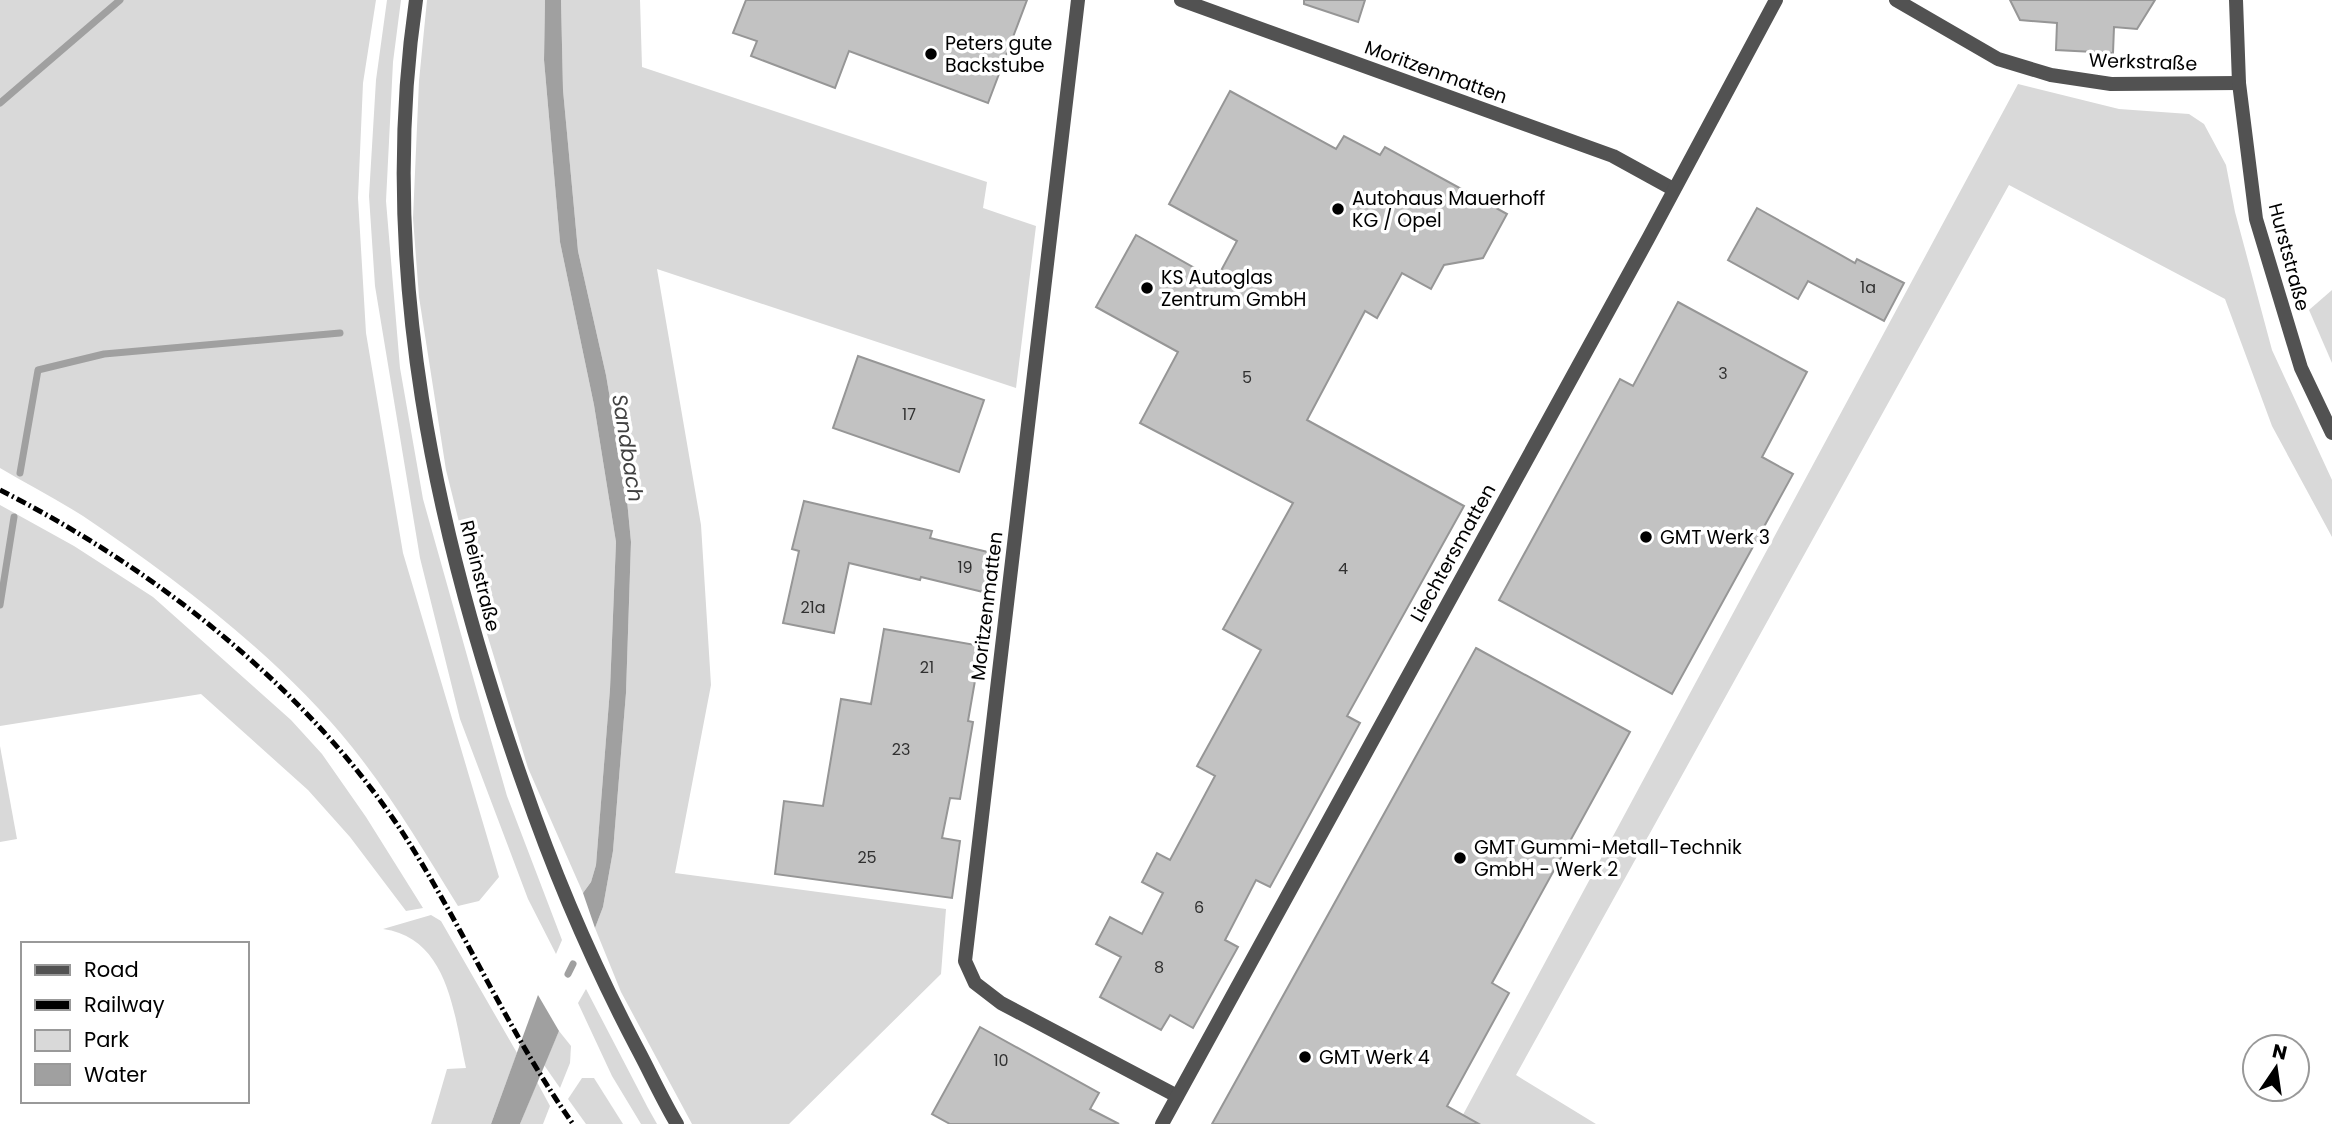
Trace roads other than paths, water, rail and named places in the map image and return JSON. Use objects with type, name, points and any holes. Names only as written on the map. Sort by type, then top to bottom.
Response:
[{"type":"street","name":"Rheinstraße","points":[[416,0],[409,46],[402,151],[410,313],[423,411],[453,555],[495,706],[550,860],[600,975],[677,1124]]},
{"type":"street","name":"Moritzenmatten","points":[[1078,0],[965,961],[975,983],[1001,1003],[1178,1096]]},
{"type":"street","name":"Moritzenmatten","points":[[1181,0],[1613,156],[1673,189]]},
{"type":"street","name":"Liechtersmatten","points":[[1162,1124],[1776,0]]},
{"type":"street","name":"Werkstraße","points":[[1896,0],[1998,59],[2051,75],[2111,84],[2239,83]]},
{"type":"street","name":"Hurststraße","points":[[2236,0],[2239,83],[2256,219],[2301,368],[2332,433]]},
{"type":"water","points":[[545,0],[561,0],[563,90],[578,251],[606,375],[627,500],[631,542],[626,693],[613,851],[603,907],[595,928],[583,893],[591,882],[596,865],[610,689],[616,542],[594,405],[560,242],[544,60]]},
{"type":"water","points":[[538,995],[559,1031],[520,1124],[491,1124]]},
{"type":"waterway","points":[[0,103],[120,0]]},
{"type":"waterway","points":[[20,473],[38,370],[104,354],[340,333]]},
{"type":"waterway","points":[[0,605],[14,517]]},
{"type":"waterway","name":"Sandbach","points":[[568,974],[573,964]]},
{"type":"railway","points":[[0,490],[116,557],[173,596],[227,639],[278,685],[326,734],[370,786],[408,841],[508,1020],[573,1124]]},
{"type":"place","name":"Peters gute Backstube","points":[[931,54]]},
{"type":"place","name":"Autohaus Mauerhoff KG / Opel","points":[[1338,209]]},
{"type":"place","name":"KS Autoglas Zentrum GmbH","points":[[1147,288]]},
{"type":"place","name":"GMT Werk 3","points":[[1646,537]]},
{"type":"place","name":"GMT Gummi-Metall-Technik GmbH - Werk 2","points":[[1460,858]]},
{"type":"place","name":"GMT Werk 4","points":[[1305,1057]]}]
